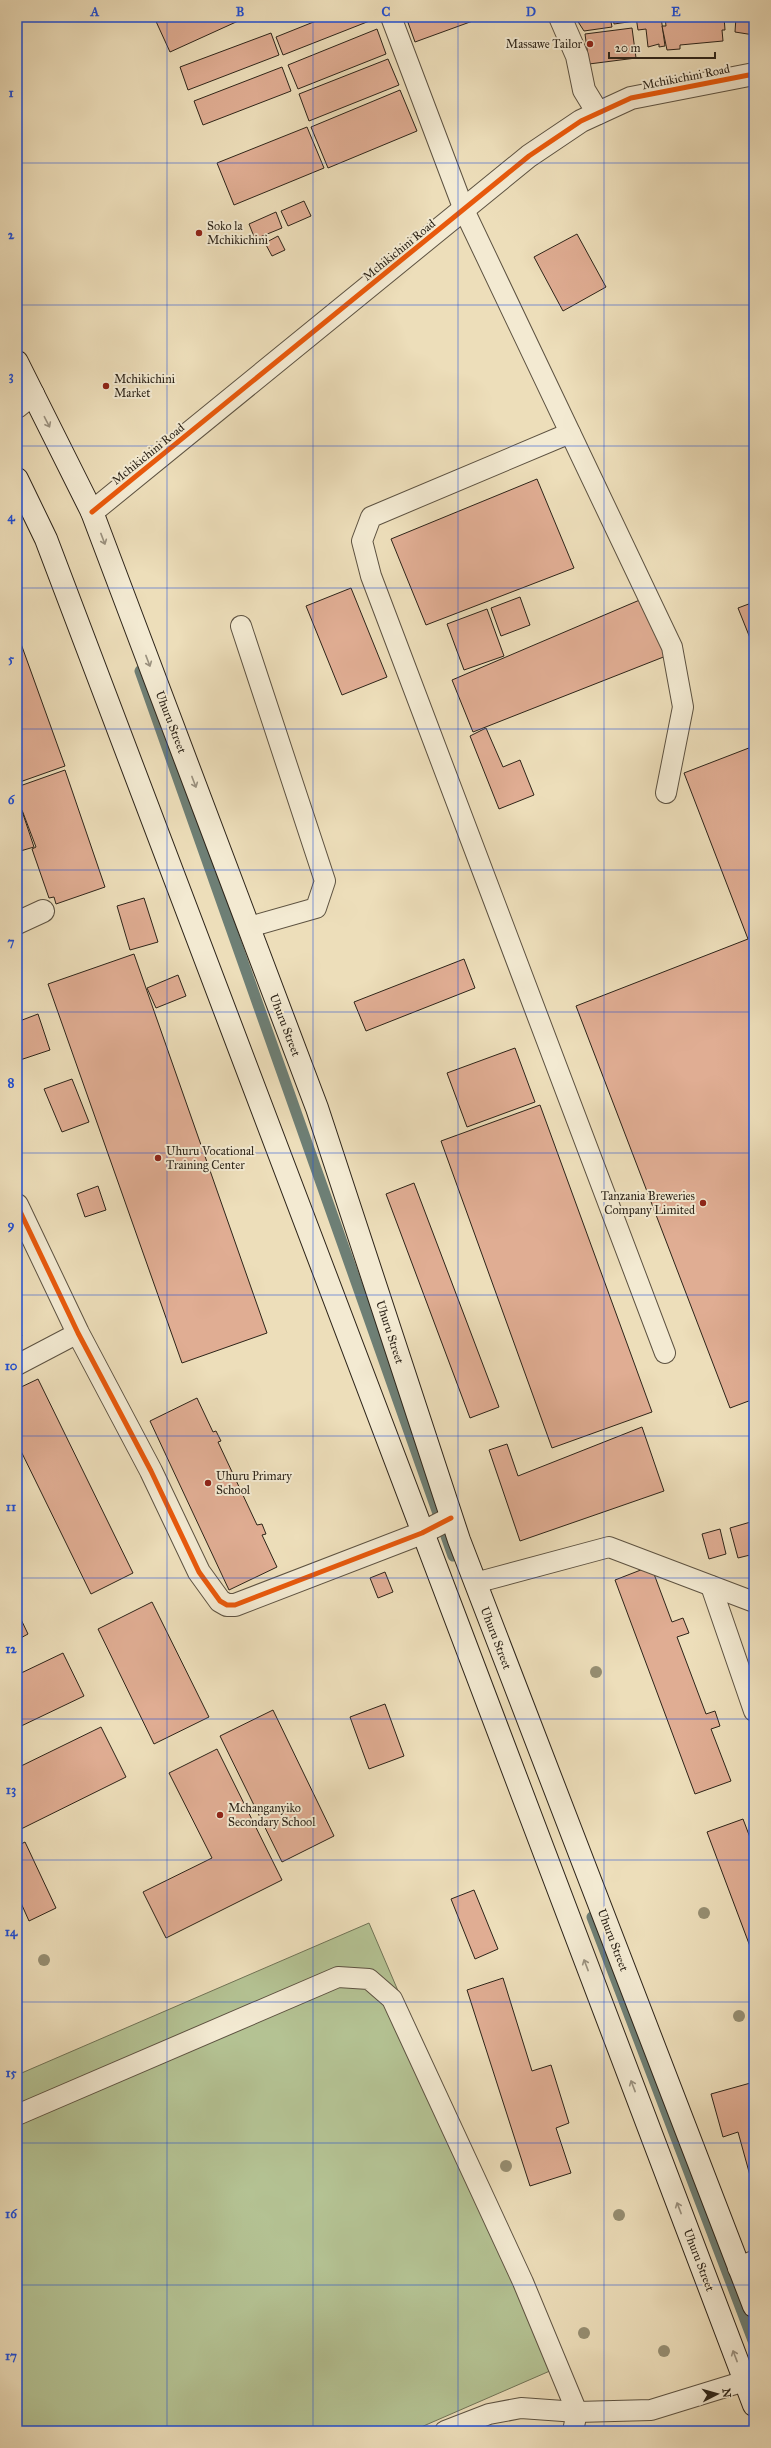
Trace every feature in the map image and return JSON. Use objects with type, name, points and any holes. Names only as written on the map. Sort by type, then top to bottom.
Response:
[{"type":"main road","points":[[560,17],[576,56],[584,90],[598,113]]},
{"type":"main road","name":"Mchikichini Road","points":[[92,512],[529,156],[581,121],[630,98],[754,74]]},
{"type":"main road","name":"Uhuru Street","points":[[17,362],[25,400],[92,512],[317,1108],[451,1518],[475,1583],[747,2265],[754,2306]]},
{"type":"main road","name":"Uhuru Street","points":[[17,479],[46,539],[754,2405]]},
{"type":"main road","points":[[17,923],[43,911]]},
{"type":"main road","points":[[17,1205],[78,1333],[151,1471],[199,1572],[220,1601],[227,1605],[235,1606],[422,1533],[451,1518]]},
{"type":"lane","points":[[391,17],[464,210],[672,647],[683,707],[666,793]]},
{"type":"lane","points":[[570,433],[371,517],[362,540],[371,576],[665,1353]]},
{"type":"lane","points":[[241,626],[325,881],[316,908],[249,927]]},
{"type":"lane","points":[[17,1366],[78,1333]]},
{"type":"lane","points":[[475,1583],[609,1547],[754,1602]]},
{"type":"lane","points":[[711,1586],[754,1711]]},
{"type":"lane","points":[[17,2115],[338,1977],[369,1979],[392,1999],[523,2282],[577,2412],[573,2431]]},
{"type":"lane","points":[[445,2431],[489,2414],[521,2408],[577,2412],[650,2410],[745,2381]]},
{"type":"green space","points":[[369,1923],[559,2367],[412,2431],[17,2431],[17,2075]]},
{"type":"building","points":[[154,17],[247,17],[170,52]]},
{"type":"building","points":[[326,17],[371,17],[372,20],[283,55],[276,37]]},
{"type":"building","points":[[406,17],[481,17],[481,18],[415,42]]},
{"type":"building","points":[[575,17],[610,17],[612,27],[584,31]]},
{"type":"building","points":[[613,17],[635,17],[635,21],[614,24]]},
{"type":"building","points":[[636,17],[661,17],[665,46],[659,47],[659,44],[648,47],[646,29],[638,30]]},
{"type":"building","points":[[665,17],[724,17],[725,30],[722,30],[723,41],[680,45],[680,49],[667,50],[662,26],[666,26]]},
{"type":"building","points":[[736,17],[754,17],[754,35],[735,32]]},
{"type":"building","points":[[632,28],[636,58],[589,64],[585,34]]},
{"type":"building","points":[[377,29],[386,54],[298,89],[288,65]]},
{"type":"building","points":[[271,33],[279,55],[188,90],[180,67]]},
{"type":"building","points":[[388,59],[399,85],[309,121],[299,94]]},
{"type":"building","points":[[282,67],[291,91],[203,125],[194,101]]},
{"type":"building","points":[[400,90],[417,131],[328,168],[311,127]]},
{"type":"building","points":[[307,127],[324,168],[234,205],[217,163]]},
{"type":"building","points":[[304,201],[311,216],[288,226],[281,211]]},
{"type":"building","points":[[276,212],[282,228],[255,239],[249,224]]},
{"type":"building","points":[[577,234],[606,287],[563,311],[534,257]]},
{"type":"building","points":[[278,236],[285,250],[272,256],[265,243]]},
{"type":"building","points":[[537,479],[574,568],[426,625],[391,539]]},
{"type":"building","points":[[351,588],[387,677],[342,695],[306,606]]},
{"type":"building","points":[[520,597],[530,625],[501,636],[491,608]]},
{"type":"building","points":[[642,599],[666,656],[473,732],[452,680]]},
{"type":"building","points":[[754,602],[754,648],[738,608]]},
{"type":"building","points":[[487,609],[504,656],[464,670],[447,624]]},
{"type":"building","points":[[20,641],[65,766],[17,783],[17,642]]},
{"type":"building","points":[[486,728],[503,767],[520,760],[534,795],[499,809],[470,736]]},
{"type":"building","name":"Tanzania Breweries Company Limited","points":[[754,746],[754,1399],[730,1408],[576,1006],[748,939],[684,773]]},
{"type":"building","points":[[65,770],[105,887],[56,904],[54,897],[49,898],[32,849],[36,847],[22,810],[19,811],[17,803],[17,787]]},
{"type":"building","points":[[22,811],[34,847],[17,852],[17,813]]},
{"type":"building","points":[[144,898],[158,942],[130,950],[117,906]]},
{"type":"building","name":"Uhuru Vocational Training Center","points":[[134,954],[267,1333],[182,1363],[48,984]]},
{"type":"building","points":[[464,959],[475,988],[366,1031],[354,1002]]},
{"type":"building","points":[[178,975],[186,996],[156,1008],[147,988]]},
{"type":"building","points":[[38,1014],[50,1050],[17,1061],[17,1022]]},
{"type":"building","points":[[515,1048],[535,1102],[467,1127],[447,1073]]},
{"type":"building","points":[[72,1079],[89,1122],[62,1132],[44,1089]]},
{"type":"building","points":[[540,1105],[652,1412],[552,1448],[441,1141]]},
{"type":"building","points":[[414,1183],[499,1407],[470,1418],[386,1194]]},
{"type":"building","points":[[98,1186],[106,1210],[85,1217],[77,1194]]},
{"type":"building","points":[[17,1327],[22,1336],[17,1338]]},
{"type":"building","points":[[38,1379],[133,1573],[91,1594],[17,1443],[17,1389]]},
{"type":"building","name":"Uhuru Primary School","points":[[197,1398],[213,1432],[216,1431],[221,1441],[218,1442],[257,1525],[262,1524],[266,1534],[262,1535],[277,1567],[229,1590],[150,1421]]},
{"type":"building","points":[[642,1427],[664,1491],[520,1541],[489,1450],[507,1444],[518,1476]]},
{"type":"building","points":[[754,1521],[754,1554],[738,1558],[730,1528]]},
{"type":"building","points":[[720,1529],[726,1554],[709,1559],[702,1534]]},
{"type":"building","points":[[651,1566],[672,1622],[683,1618],[689,1633],[677,1637],[706,1714],[715,1711],[720,1726],[711,1729],[731,1781],[695,1794],[615,1580]]},
{"type":"building","points":[[385,1572],[393,1592],[378,1598],[370,1578]]},
{"type":"building","points":[[152,1602],[209,1717],[154,1744],[98,1629]]},
{"type":"building","points":[[17,1611],[28,1634],[17,1640]]},
{"type":"building","points":[[63,1653],[84,1696],[17,1728],[17,1675]]},
{"type":"building","points":[[385,1704],[404,1756],[369,1769],[350,1717]]},
{"type":"building","points":[[273,1710],[334,1836],[282,1862],[220,1736]]},
{"type":"building","points":[[101,1727],[126,1777],[17,1831],[17,1768]]},
{"type":"building","name":"Mchanganyiko Secondary School","points":[[217,1749],[282,1880],[166,1938],[143,1892],[212,1858],[169,1773]]},
{"type":"building","points":[[743,1819],[754,1848],[754,1957],[707,1832]]},
{"type":"building","points":[[25,1842],[56,1908],[29,1921],[17,1894],[17,1846]]},
{"type":"building","points":[[474,1890],[498,1949],[475,1959],[451,1899]]},
{"type":"building","points":[[503,1978],[532,2071],[551,2065],[569,2123],[556,2128],[571,2173],[530,2186],[467,1990]]},
{"type":"building","points":[[754,2082],[754,2190],[738,2132],[723,2137],[711,2094]]},
{"type":"waterway","points":[[140,671],[453,1556]]},
{"type":"waterway","points":[[592,1917],[754,2343]]},
{"type":"cycle path","points":[[92,512],[529,156],[581,121],[631,98],[754,74]]},
{"type":"cycle path","points":[[17,1205],[78,1333],[151,1471],[199,1572],[220,1601],[227,1605],[235,1605],[422,1533],[451,1518]]},
{"type":"place","name":"Massawe Tailor","points":[[590,44]]},
{"type":"place","name":"Soko la Mchikichini","points":[[199,233]]},
{"type":"place","name":"Mchikichini Market","points":[[106,386]]},
{"type":"place","name":"Uhuru Vocational Training Center","points":[[158,1158]]},
{"type":"place","name":"Tanzania Breweries Company Limited","points":[[703,1203]]},
{"type":"place","name":"Uhuru Primary School","points":[[208,1483]]},
{"type":"place","name":"Mchanganyiko Secondary School","points":[[220,1815]]}]
